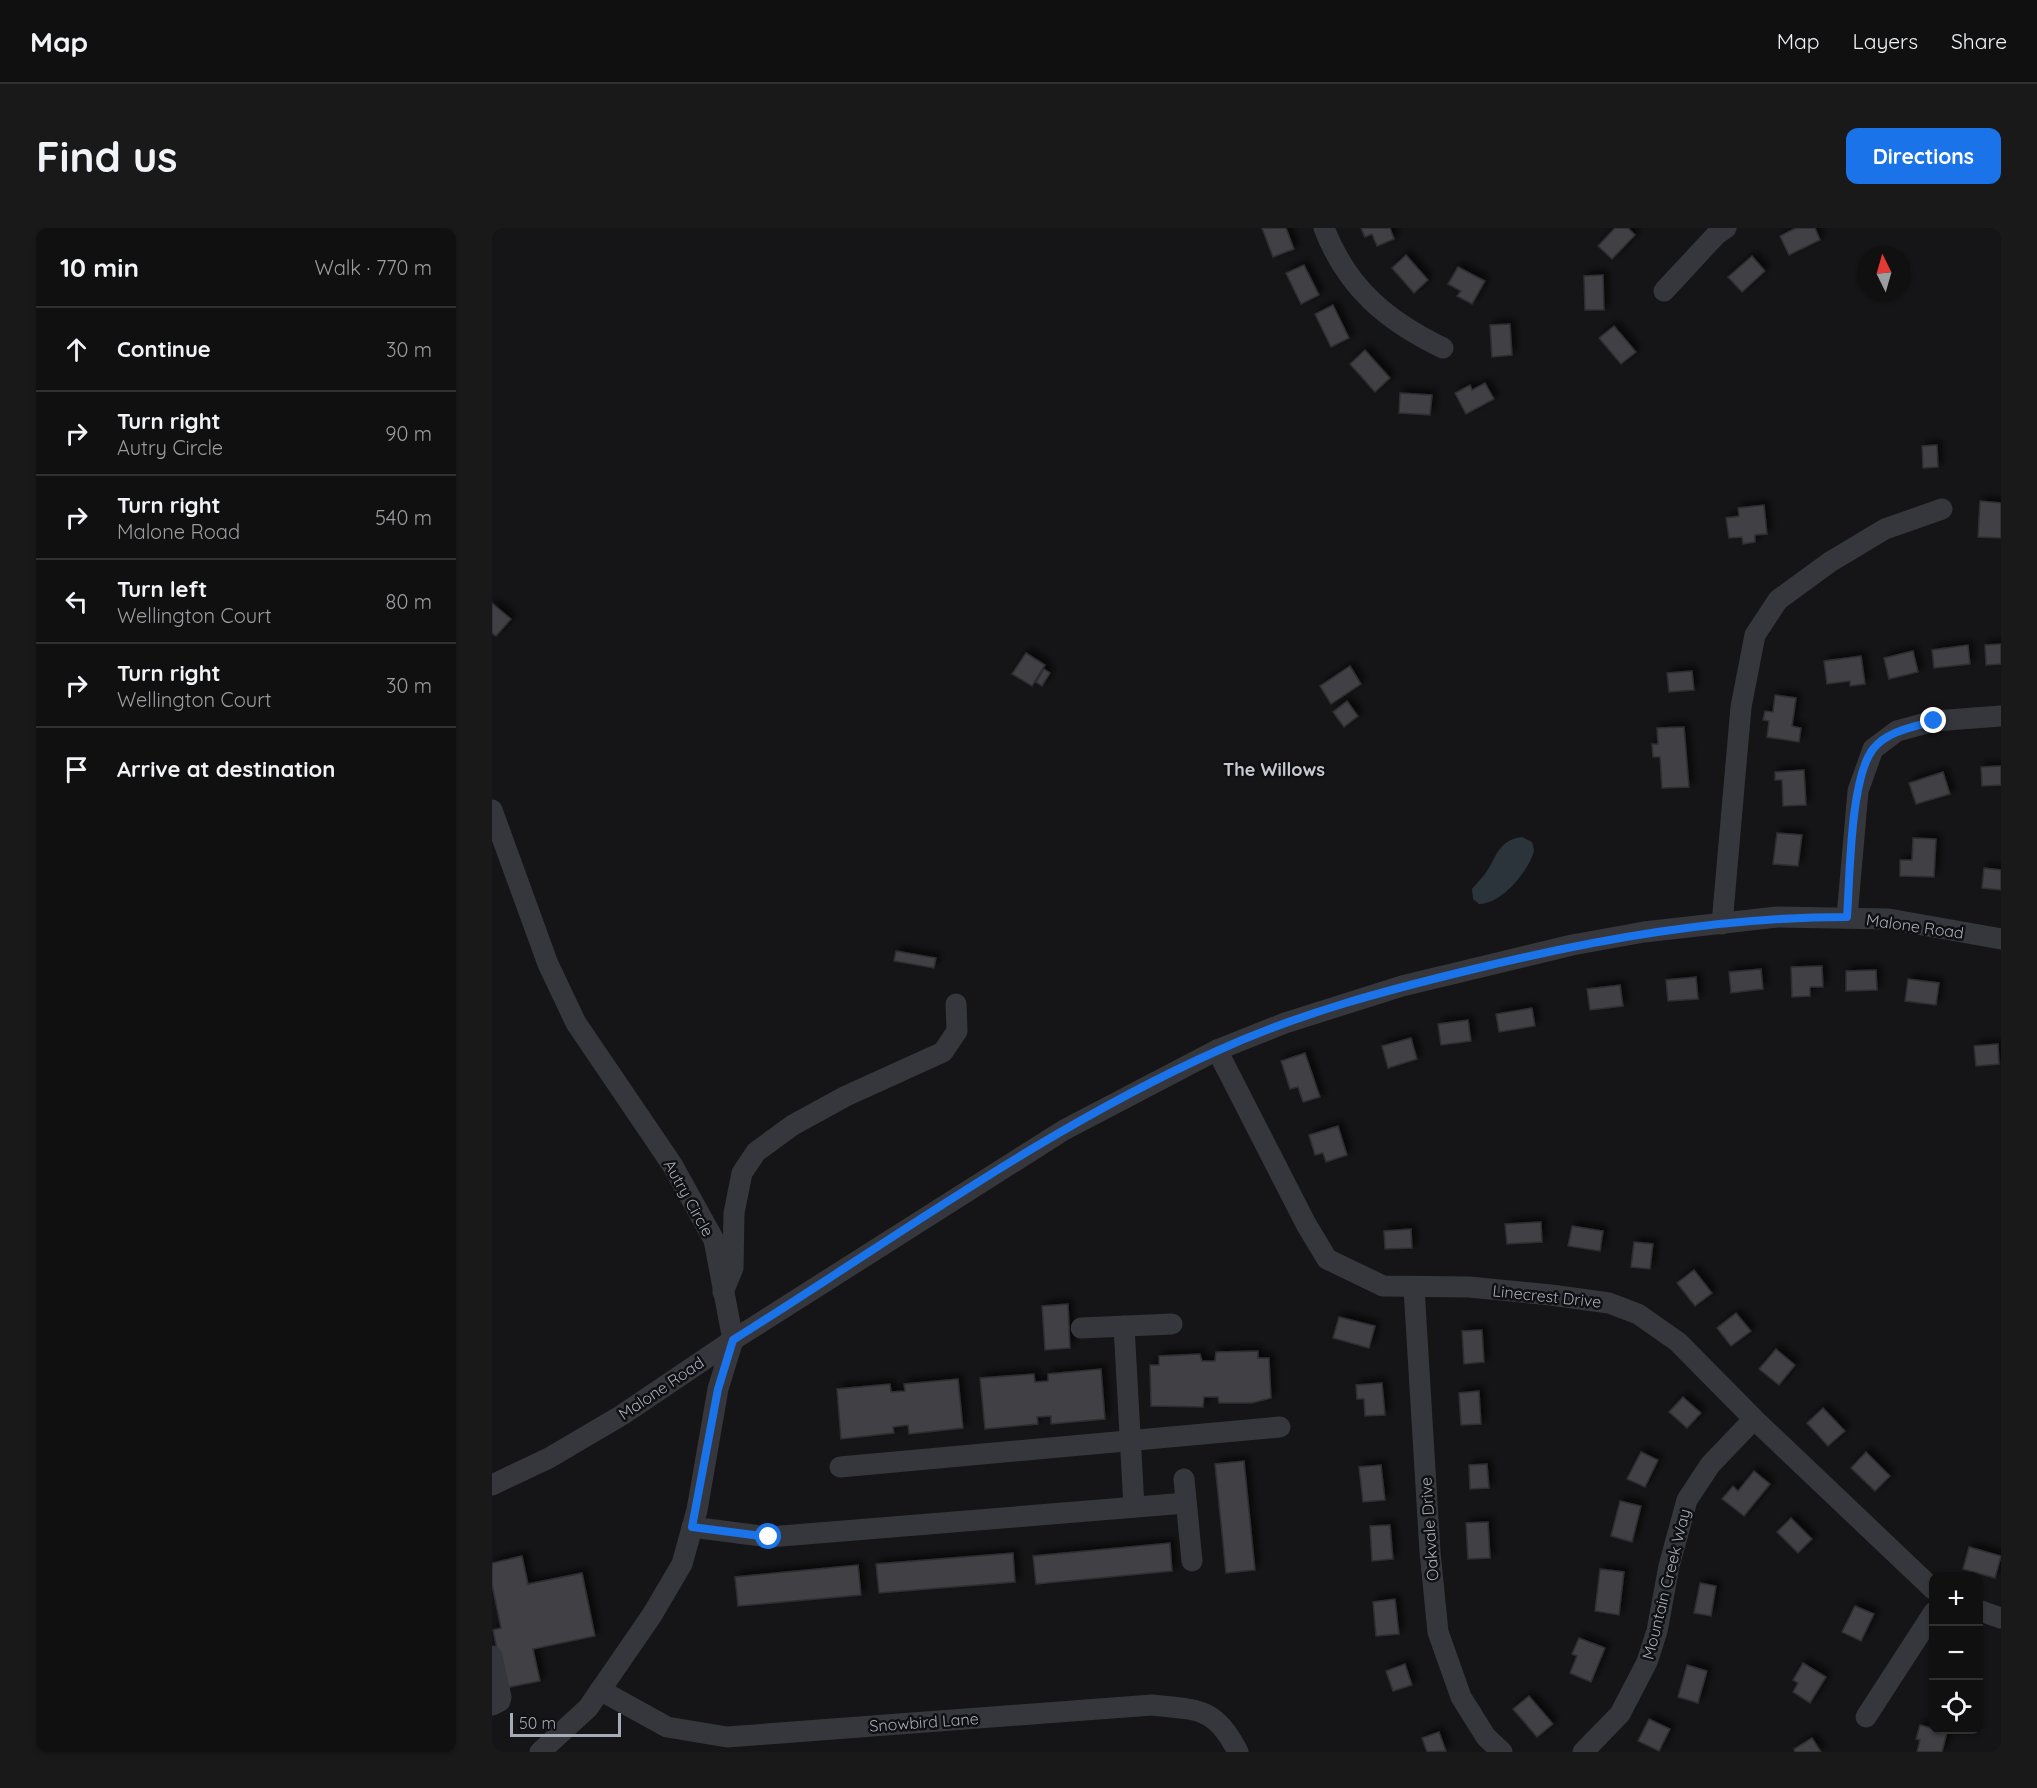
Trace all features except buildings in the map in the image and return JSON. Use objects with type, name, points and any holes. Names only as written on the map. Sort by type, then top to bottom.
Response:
[{"type":"street","points":[[1324,228],[1333,252],[1352,279],[1372,301],[1406,330],[1443,348]]},
{"type":"street","points":[[1664,291],[1716,235],[1726,228]]},
{"type":"street","points":[[1722,924],[1742,707],[1755,635],[1778,600],[1830,562],[1885,529],[1942,509]]},
{"type":"street","points":[[1847,917],[1858,792],[1867,745],[1897,731],[1934,721],[2001,716]]},
{"type":"street","name":"Autry Circle","points":[[492,810],[548,964],[576,1023],[673,1167],[714,1240],[733,1340],[718,1389],[692,1527],[682,1564],[652,1615],[588,1708],[540,1752]]},
{"type":"street","name":"Malone Road","points":[[492,1485],[549,1458],[622,1415],[733,1340],[1064,1130],[1217,1050],[1285,1023],[1402,986],[1572,945],[1644,932],[1777,917],[1847,917],[1889,919],[2001,939]]},
{"type":"street","points":[[723,1293],[733,1268],[734,1213],[742,1173],[756,1152],[793,1125],[846,1096],[943,1052],[957,1030],[956,1004]]},
{"type":"street","name":"Linecrest Drive","points":[[1217,1050],[1306,1224],[1327,1259],[1383,1286],[1469,1287],[1609,1303],[1638,1314],[1678,1342],[1754,1419],[1929,1585]]},
{"type":"street","name":"Oakvale Drive","points":[[1414,1288],[1430,1552],[1438,1632],[1461,1696],[1486,1737],[1502,1752]]},
{"type":"street","points":[[1081,1328],[1172,1323]]},
{"type":"street","points":[[1124,1326],[1134,1507]]},
{"type":"street","name":"Mountain Creek Way","points":[[1583,1752],[1620,1714],[1647,1662],[1657,1632],[1674,1547],[1687,1500],[1710,1465],[1754,1419]]},
{"type":"street","points":[[840,1467],[1280,1427]]},
{"type":"street","points":[[1184,1479],[1192,1561]]},
{"type":"street","points":[[692,1527],[769,1537],[1186,1503]]},
{"type":"street","points":[[1983,1612],[2001,1618]]},
{"type":"street","points":[[1866,1717],[1929,1620]]},
{"type":"street","points":[[492,1656],[501,1697],[500,1701],[492,1705]]},
{"type":"street","name":"Snowbird Lane","points":[[600,1690],[667,1726],[727,1737],[1152,1705],[1204,1711],[1228,1733],[1238,1752]]},
{"type":"shaded area","points":[[1522,837],[1532,842],[1534,850],[1527,867],[1505,893],[1488,903],[1479,904],[1473,899],[1472,889],[1485,874],[1499,850],[1508,842]]},
{"type":"district","name":"The Willows","points":[[1274,770]]},
{"type":"route","points":[[769,1537],[692,1527],[718,1389],[733,1340],[1064,1130],[1217,1050],[1285,1023],[1402,986],[1572,945],[1644,932],[1777,917],[1847,917],[1858,792],[1873,749],[1897,731],[1934,721]]}]
